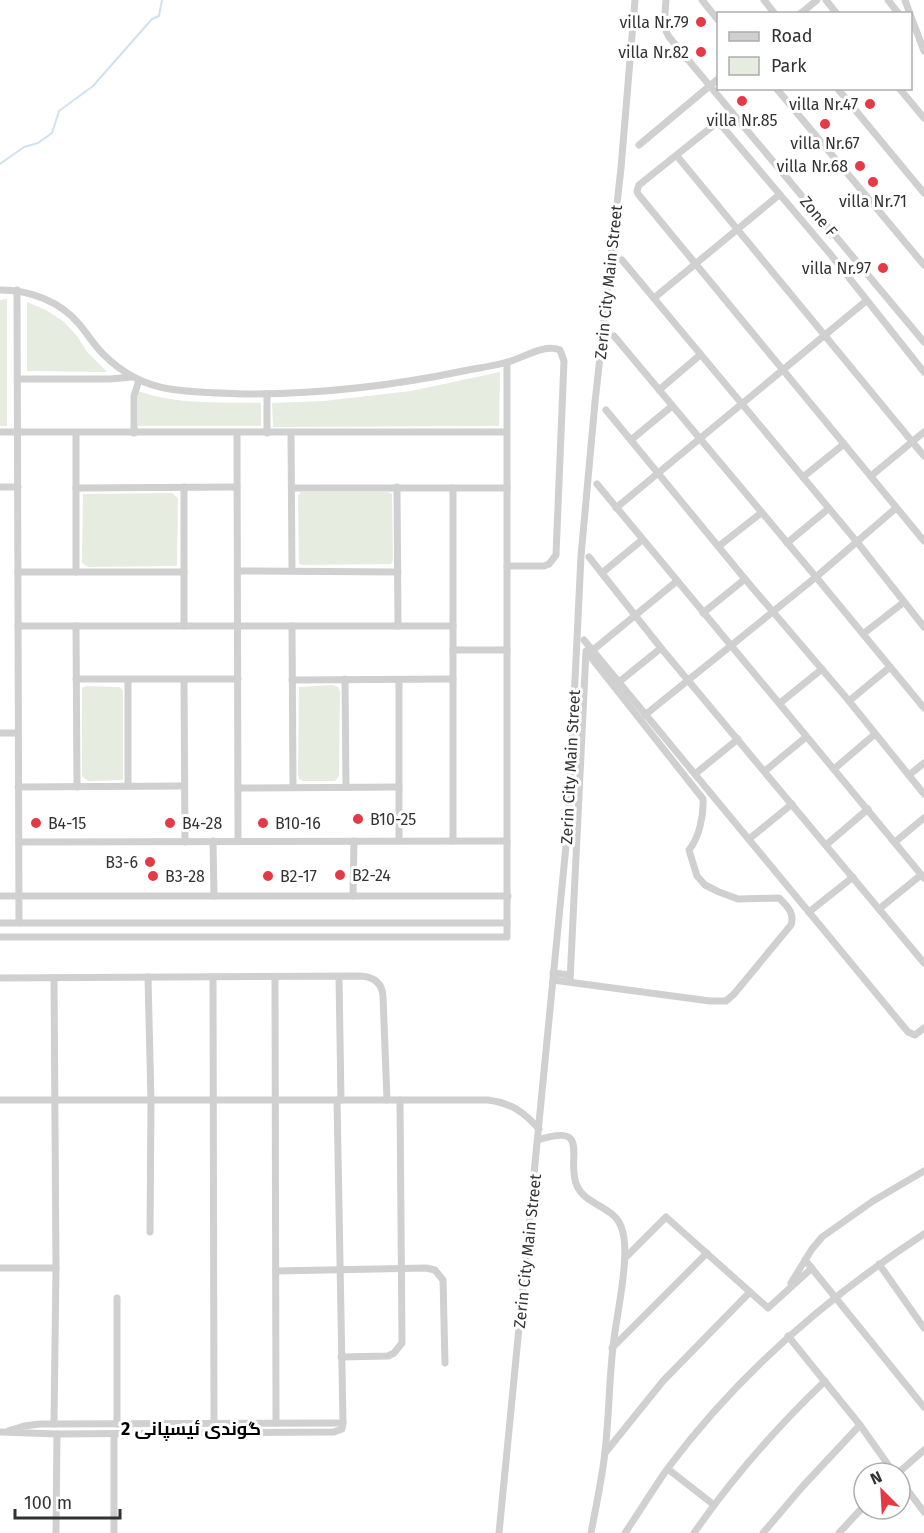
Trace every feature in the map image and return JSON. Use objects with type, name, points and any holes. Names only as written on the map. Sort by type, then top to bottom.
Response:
[{"type":"street","name":"Zerin City Main Street","points":[[499,1533],[568,825],[576,642],[588,475],[621,168],[635,0]]},
{"type":"street","name":"Zone F","points":[[666,0],[664,23],[667,34],[924,342]]},
{"type":"street","points":[[702,0],[717,19]]},
{"type":"street","points":[[764,0],[773,12]]},
{"type":"street","points":[[802,12],[817,0]]},
{"type":"street","points":[[826,0],[835,12]]},
{"type":"street","points":[[888,0],[897,12]]},
{"type":"street","points":[[912,19],[924,51]]},
{"type":"street","points":[[912,28],[917,33]]},
{"type":"street","points":[[639,145],[717,80]]},
{"type":"street","points":[[778,90],[924,265]]},
{"type":"street","points":[[839,90],[924,193]]},
{"type":"street","points":[[902,90],[924,118]]},
{"type":"street","points":[[924,372],[831,255],[719,124],[714,125],[641,184],[637,191],[924,541]]},
{"type":"street","points":[[677,156],[924,456]]},
{"type":"street","points":[[654,298],[779,195]]},
{"type":"street","points":[[622,260],[857,542],[924,627]]},
{"type":"street","points":[[0,290],[17,290],[49,300],[62,308],[79,324],[101,353],[136,379],[153,386],[182,391],[267,394],[359,389],[420,380],[507,362],[544,350],[556,348],[560,350],[564,361],[555,555],[553,560],[544,566],[507,566]]},
{"type":"street","points":[[17,290],[19,923]]},
{"type":"street","points":[[616,508],[866,301]]},
{"type":"street","points":[[614,336],[924,708]]},
{"type":"street","points":[[659,390],[700,355]]},
{"type":"street","points":[[0,937],[507,937],[507,362]]},
{"type":"street","points":[[18,379],[136,379]]},
{"type":"street","points":[[134,433],[136,379]]},
{"type":"street","points":[[267,394],[267,433]]},
{"type":"street","points":[[631,440],[672,406]]},
{"type":"street","points":[[606,410],[745,579],[849,700],[924,794]]},
{"type":"street","points":[[0,432],[237,434],[506,432]]},
{"type":"street","points":[[871,476],[924,432]]},
{"type":"street","points":[[76,433],[76,572]]},
{"type":"street","points":[[291,433],[292,571]]},
{"type":"street","points":[[237,434],[238,841]]},
{"type":"street","points":[[803,477],[844,444]]},
{"type":"street","points":[[597,484],[922,876],[879,909]]},
{"type":"street","points":[[0,487],[18,487]]},
{"type":"street","points":[[76,488],[237,487]]},
{"type":"street","points":[[398,487],[398,626]]},
{"type":"street","points":[[183,626],[184,488]]},
{"type":"street","points":[[292,488],[507,488]]},
{"type":"street","points":[[453,488],[453,841]]},
{"type":"street","points":[[645,715],[816,577],[896,508]]},
{"type":"street","points":[[787,543],[828,509]]},
{"type":"street","points":[[719,546],[761,513]]},
{"type":"street","points":[[602,573],[642,540]]},
{"type":"street","points":[[589,557],[687,680],[924,963]]},
{"type":"street","points":[[237,571],[398,572]]},
{"type":"street","points":[[18,572],[184,572]]},
{"type":"street","points":[[704,613],[745,579]]},
{"type":"street","points":[[593,650],[677,581]]},
{"type":"street","points":[[863,634],[903,602]]},
{"type":"street","points":[[18,626],[453,626]]},
{"type":"street","points":[[76,626],[77,787]]},
{"type":"street","points":[[292,626],[293,787]]},
{"type":"street","points":[[584,640],[908,1032],[915,1035],[924,1028]]},
{"type":"street","points":[[619,682],[661,648]]},
{"type":"street","points":[[453,650],[507,650]]},
{"type":"street","points":[[553,976],[710,1001],[726,1000],[734,994],[793,920],[789,907],[779,898],[728,896],[705,885],[697,876],[689,850],[695,843],[702,817],[703,799],[586,651],[570,978]]},
{"type":"street","points":[[849,700],[890,667]]},
{"type":"street","points":[[780,704],[822,669]]},
{"type":"street","points":[[76,679],[238,679]]},
{"type":"street","points":[[345,679],[346,787]]},
{"type":"street","points":[[292,680],[453,679]]},
{"type":"street","points":[[128,786],[129,680]]},
{"type":"street","points":[[184,680],[185,842]]},
{"type":"street","points":[[399,680],[399,841]]},
{"type":"street","points":[[917,700],[924,694]]},
{"type":"street","points":[[0,733],[17,733]]},
{"type":"street","points":[[834,769],[875,734]]},
{"type":"street","points":[[765,771],[806,737]]},
{"type":"street","points":[[695,774],[738,739]]},
{"type":"street","points":[[909,775],[924,763]]},
{"type":"street","points":[[18,787],[184,786]]},
{"type":"street","points":[[238,788],[399,787]]},
{"type":"street","points":[[749,839],[792,804]]},
{"type":"street","points":[[826,845],[868,809]]},
{"type":"street","points":[[894,842],[924,818]]},
{"type":"street","points":[[353,896],[354,841]]},
{"type":"street","points":[[19,842],[507,841]]},
{"type":"street","points":[[213,842],[214,896]]},
{"type":"street","points":[[809,912],[853,877]]},
{"type":"street","points":[[0,896],[508,896]]},
{"type":"street","points":[[0,923],[507,924]]},
{"type":"street","points":[[65,923],[65,936]]},
{"type":"street","points":[[267,923],[267,936]]},
{"type":"street","points":[[3,1432],[114,1434],[340,1431],[343,1423],[339,1269],[339,976]]},
{"type":"street","points":[[0,978],[339,976],[373,979],[383,990],[387,1100]]},
{"type":"street","points":[[148,977],[151,1101],[150,1232]]},
{"type":"street","points":[[213,977],[214,1424]]},
{"type":"street","points":[[275,977],[276,1423]]},
{"type":"street","points":[[54,978],[56,1100],[54,1424]]},
{"type":"street","points":[[0,1100],[473,1099],[500,1102],[524,1112],[539,1129]]},
{"type":"street","points":[[341,1357],[388,1356],[399,1349],[402,1336],[400,1100]]},
{"type":"street","points":[[538,1140],[556,1134],[568,1137],[572,1141],[575,1153],[576,1185],[585,1197],[608,1210],[618,1220],[624,1236],[625,1258],[612,1348],[605,1453],[591,1533]]},
{"type":"street","points":[[788,1290],[805,1260],[822,1238],[873,1202],[924,1171]]},
{"type":"street","points":[[625,1258],[666,1217],[768,1308],[812,1268]]},
{"type":"street","points":[[625,1533],[668,1469],[704,1424],[751,1372],[788,1336],[835,1296],[924,1234]]},
{"type":"street","points":[[612,1348],[706,1253]]},
{"type":"street","points":[[805,1260],[924,1407]]},
{"type":"street","points":[[879,1264],[924,1328]]},
{"type":"street","points":[[0,1268],[56,1268]]},
{"type":"street","points":[[276,1271],[431,1268],[442,1276],[444,1285],[445,1363]]},
{"type":"street","points":[[605,1453],[663,1381],[750,1292]]},
{"type":"street","points":[[117,1298],[117,1424]]},
{"type":"street","points":[[788,1336],[887,1461]]},
{"type":"street","points":[[694,1533],[746,1463],[784,1420],[825,1381]]},
{"type":"street","points":[[3,1432],[30,1425],[54,1424],[343,1423]]},
{"type":"street","points":[[763,1533],[860,1425]]},
{"type":"street","points":[[57,1434],[57,1533]]},
{"type":"street","points":[[114,1434],[114,1533]]},
{"type":"street","points":[[911,1461],[924,1450]]},
{"type":"street","points":[[668,1469],[714,1504]]},
{"type":"street","points":[[912,1496],[924,1512]]},
{"type":"street","points":[[839,1533],[852,1519]]},
{"type":"green space","points":[[7,299],[7,426],[0,426],[0,300]]},
{"type":"green space","points":[[27,302],[46,310],[64,322],[87,352],[107,372],[27,371]]},
{"type":"green space","points":[[500,372],[499,426],[273,427],[272,403],[324,401],[411,391]]},
{"type":"green space","points":[[138,391],[183,401],[261,403],[261,426],[138,426]]},
{"type":"green space","points":[[301,492],[387,492],[392,494],[393,560],[391,564],[299,564],[298,496]]},
{"type":"green space","points":[[172,493],[178,498],[177,566],[88,567],[82,563],[83,494]]},
{"type":"green space","points":[[332,685],[338,687],[340,692],[339,776],[335,781],[303,781],[299,779],[298,774],[299,687]]},
{"type":"green space","points":[[86,686],[120,687],[123,691],[123,780],[88,781],[82,776],[82,688]]},
{"type":"waterway","points":[[0,164],[24,147],[38,143],[52,133],[59,111],[93,86],[152,19],[159,16],[162,0]]},
{"type":"place","name":"villa Nr.79","points":[[701,22]]},
{"type":"place","name":"villa Nr.82","points":[[701,52]]},
{"type":"place","name":"villa Nr.85","points":[[742,101]]},
{"type":"place","name":"villa Nr.47","points":[[870,104]]},
{"type":"place","name":"villa Nr.67","points":[[825,124]]},
{"type":"place","name":"villa Nr.68","points":[[860,166]]},
{"type":"place","name":"villa Nr.71","points":[[873,182]]},
{"type":"place","name":"villa Nr.97","points":[[883,268]]},
{"type":"place","name":"B10-25","points":[[358,819]]},
{"type":"place","name":"B4-15","points":[[36,823]]},
{"type":"place","name":"B4-28","points":[[170,823]]},
{"type":"place","name":"B10-16","points":[[263,823]]},
{"type":"place","name":"B3-6","points":[[150,862]]},
{"type":"place","name":"B2-24","points":[[340,875]]},
{"type":"place","name":"B3-28","points":[[153,876]]},
{"type":"place","name":"B2-17","points":[[268,876]]},
{"type":"district","name":"گوندی ئیسپانی 2","points":[[191,1429]]}]
